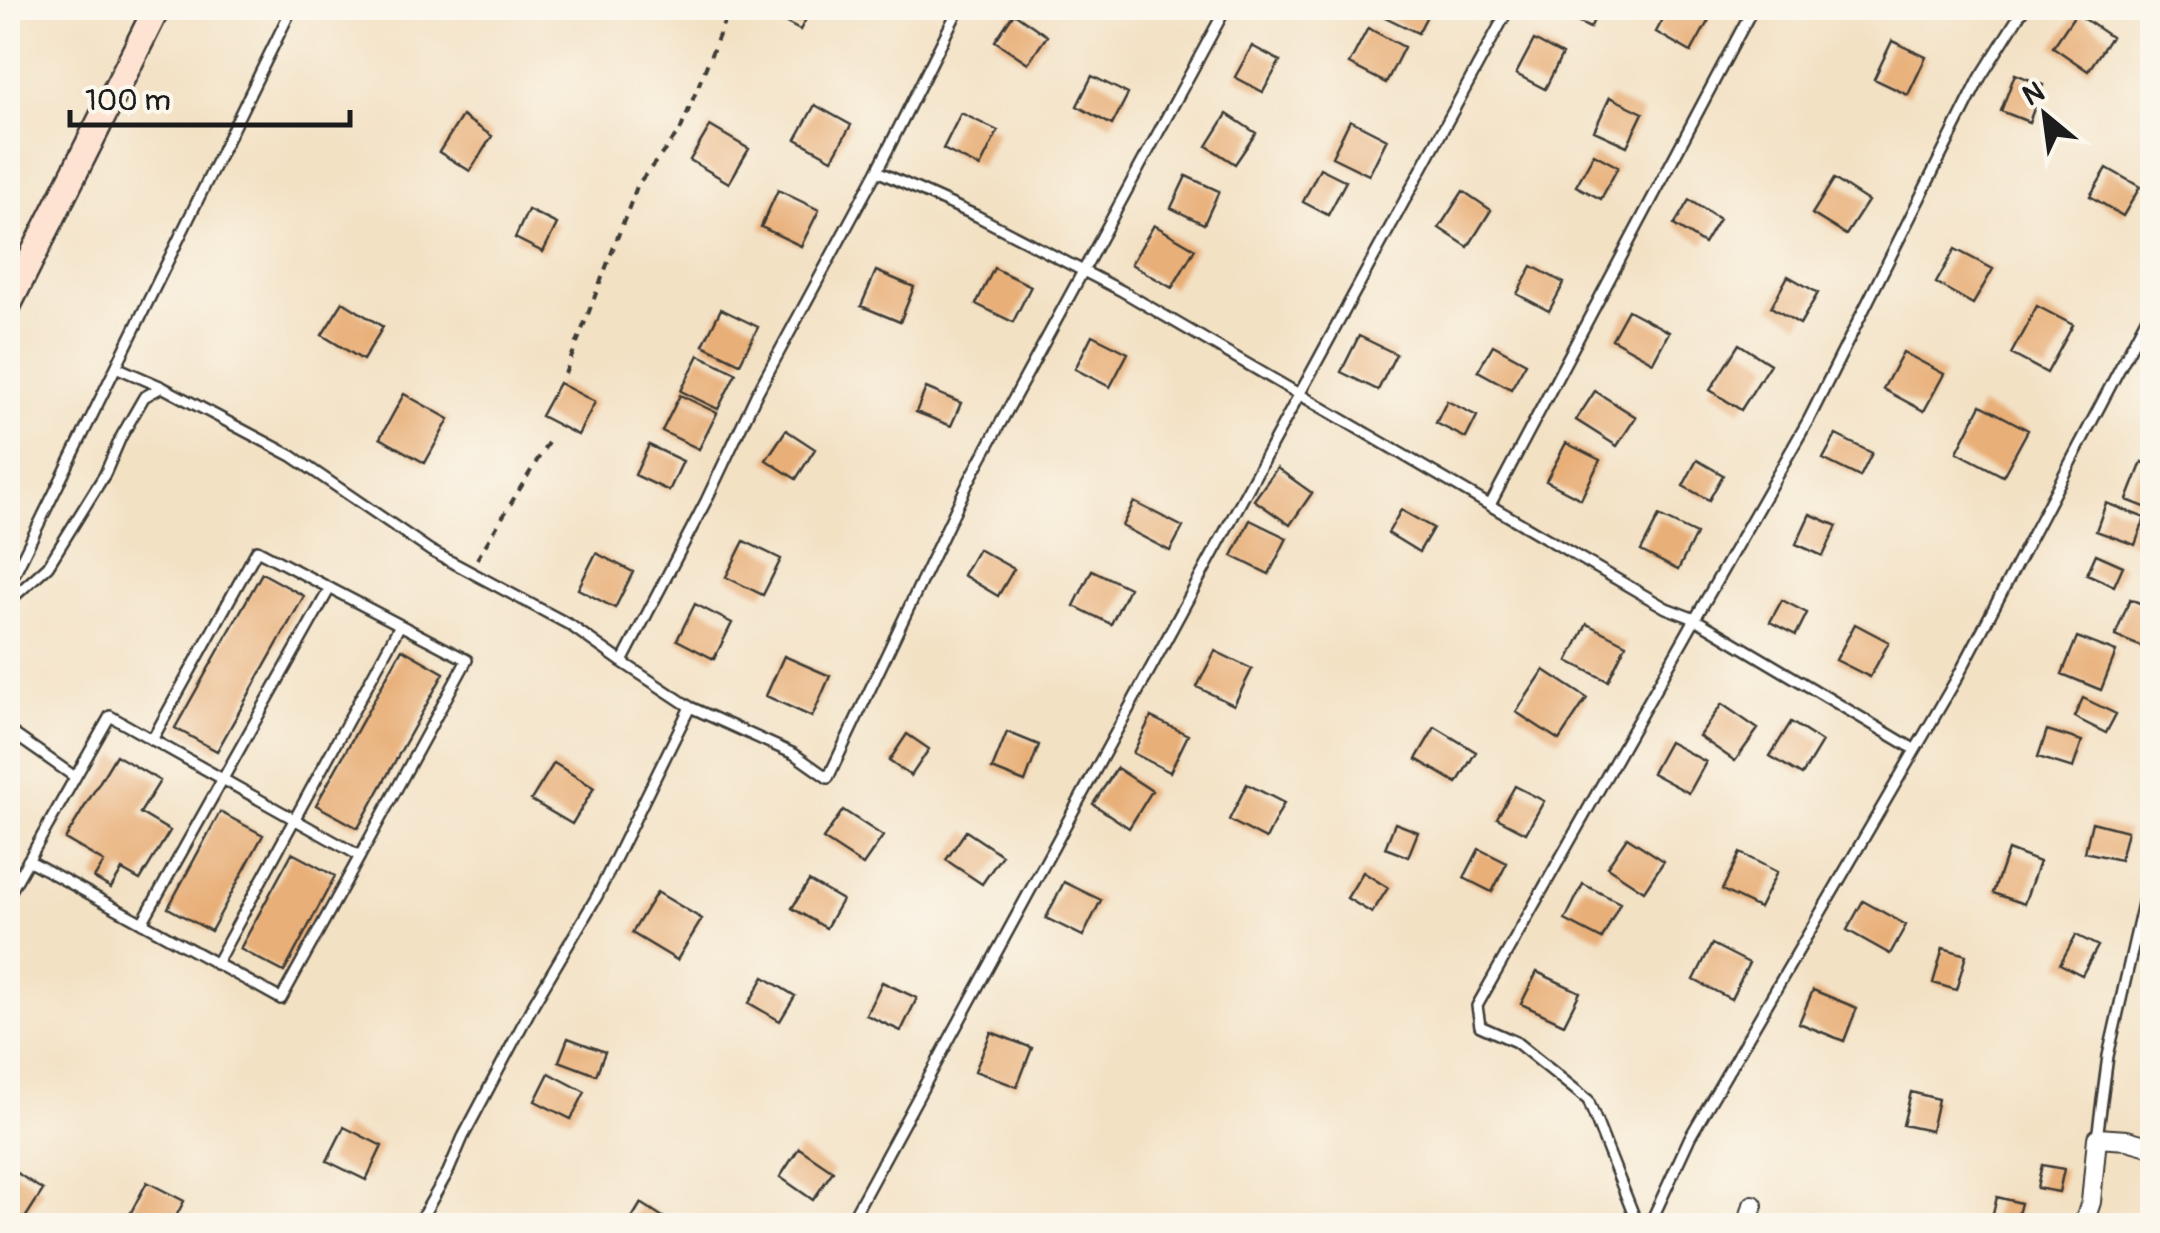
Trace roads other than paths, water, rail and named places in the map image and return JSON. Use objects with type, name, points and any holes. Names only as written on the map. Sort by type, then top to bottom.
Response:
[{"type":"main road","points":[[8,305],[157,8]]},
{"type":"street","points":[[2083,1226],[2091,1202],[2097,1138],[2152,1146]]},
{"type":"street","points":[[1747,1226],[1753,1206]]},
{"type":"lane","points":[[8,587],[292,8]]},
{"type":"lane","points":[[622,662],[757,393],[878,171],[960,8]]},
{"type":"lane","points":[[116,366],[292,456],[431,551],[570,625],[690,707],[794,754],[828,778],[969,481],[1226,8]]},
{"type":"lane","points":[[848,1226],[1509,8]]},
{"type":"lane","points":[[1490,505],[1753,8]]},
{"type":"lane","points":[[1638,1226],[1588,1100],[1516,1042],[1480,1026],[1477,1006],[1809,418],[1980,78],[2024,8]]},
{"type":"lane","points":[[878,171],[978,216],[1084,271],[1299,392],[1666,608],[1695,618],[1914,749]]},
{"type":"lane","points":[[1649,1226],[1690,1137],[1956,678],[2152,307]]},
{"type":"lane","points":[[8,602],[48,566],[105,474],[120,436],[144,397],[162,387]]},
{"type":"lane","points":[[28,860],[280,999],[467,660],[257,550],[152,740]]},
{"type":"lane","points":[[142,923],[330,588]]},
{"type":"lane","points":[[216,964],[400,624]]},
{"type":"lane","points":[[417,1226],[534,1003],[597,896],[690,707]]},
{"type":"lane","points":[[8,896],[110,716],[360,856]]},
{"type":"lane","points":[[8,730],[75,777]]},
{"type":"lane","points":[[2097,1138],[2108,1056],[2152,864]]}]
